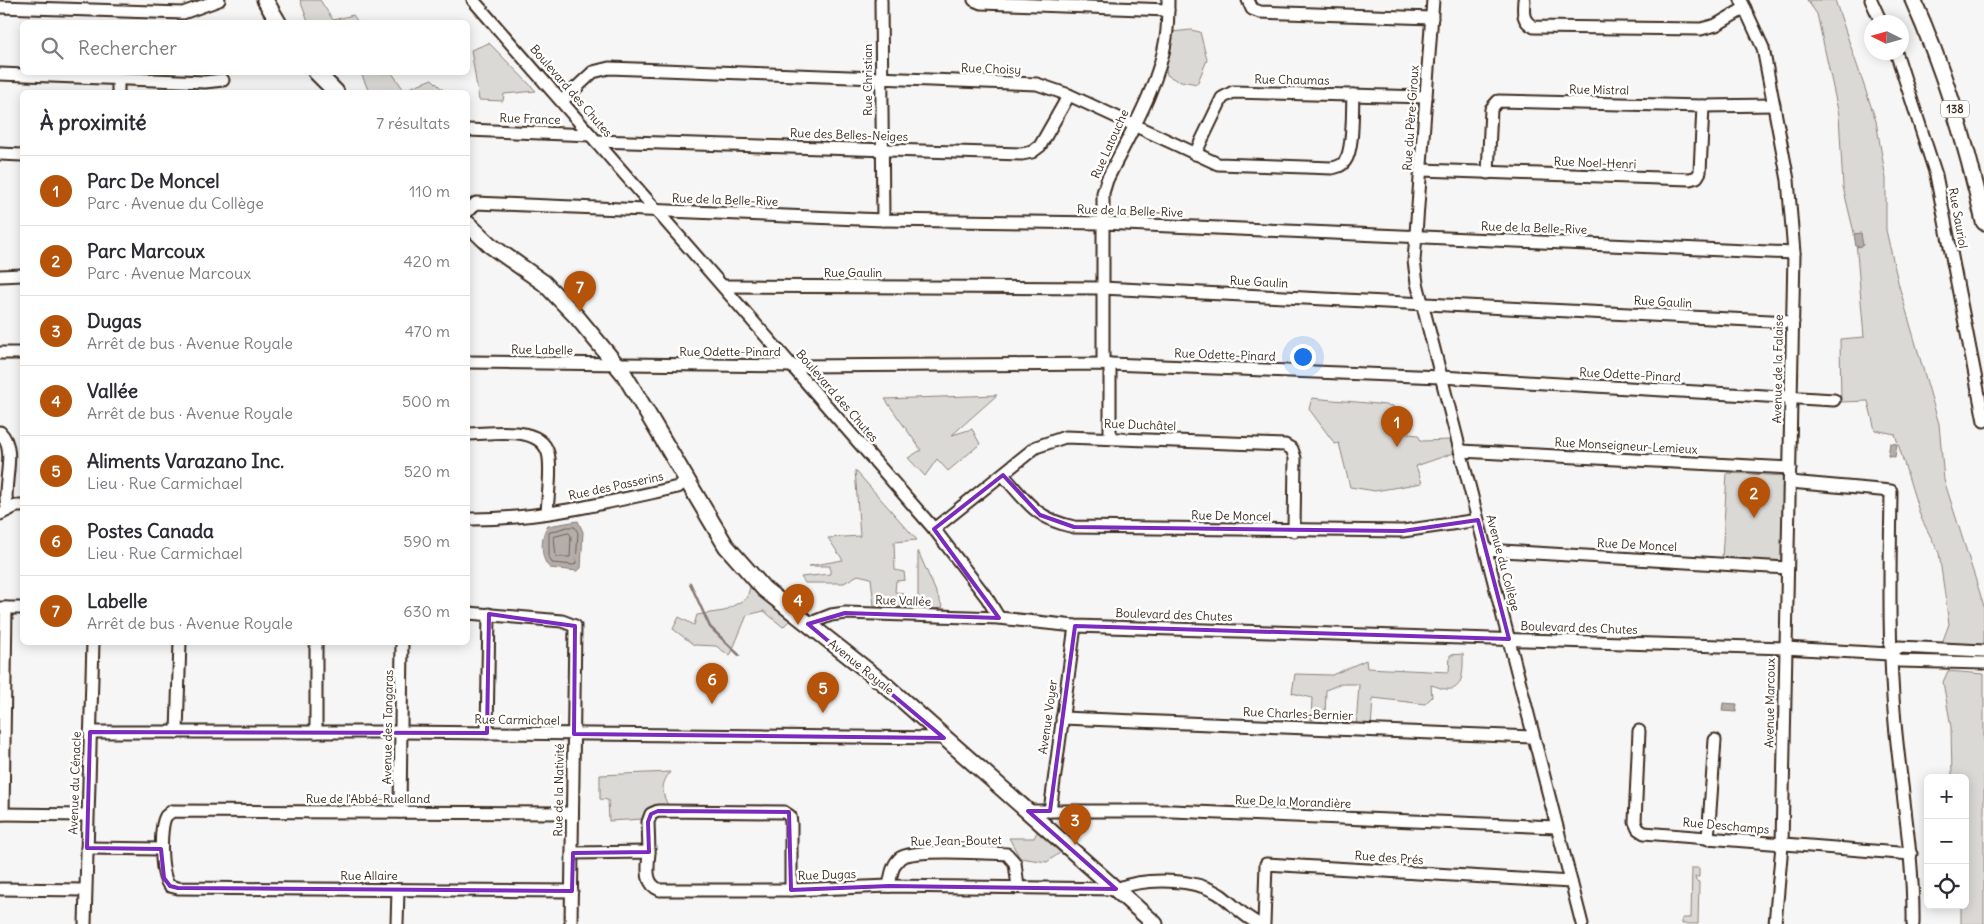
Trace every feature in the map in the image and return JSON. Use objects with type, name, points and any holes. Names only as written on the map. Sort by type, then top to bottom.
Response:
[{"type":"main road","points":[[265,0],[277,20]]},
{"type":"main road","name":"138","points":[[1913,0],[1953,100],[1971,164],[1984,222]]},
{"type":"main road","points":[[319,75],[334,90]]},
{"type":"main road","name":"Avenue Royale","points":[[470,226],[490,245],[544,282],[577,317],[624,374],[726,546],[764,589],[882,682],[1155,924]]},
{"type":"street","points":[[0,7],[183,13],[219,0]]},
{"type":"street","name":"Boulevard des Chutes","points":[[473,0],[934,529],[987,598],[999,618],[1075,626],[1785,648],[1889,654]]},
{"type":"street","name":"Rue Christian","points":[[881,0],[883,220]]},
{"type":"street","points":[[974,0],[981,3],[1168,5]]},
{"type":"street","points":[[1248,0],[1252,9],[1260,12],[1432,18]]},
{"type":"street","name":"Rue du Père-Giroux","points":[[1416,237],[1433,0]]},
{"type":"street","points":[[1524,0],[1523,16],[1528,24],[1534,27],[1701,29],[1716,24],[1743,4]]},
{"type":"street","points":[[1871,0],[1878,15]]},
{"type":"street","name":"Avenue de la Falaise","points":[[1743,4],[1764,48],[1788,180],[1794,253],[1790,482]]},
{"type":"street","name":"Rue Latouche","points":[[1110,437],[1102,288],[1103,193],[1107,180],[1133,126],[1162,58],[1166,39],[1168,5]]},
{"type":"street","name":"Rue Sauriol","points":[[1899,60],[1936,175],[1984,421]]},
{"type":"street","name":"Rue Choisy","points":[[562,101],[593,72],[609,68],[1037,84],[1069,94],[1194,154],[1225,165],[1332,168],[1340,166],[1346,161],[1349,152],[1353,95]]},
{"type":"street","points":[[0,74],[20,75]]},
{"type":"street","points":[[24,75],[205,82],[223,80]]},
{"type":"street","points":[[118,79],[118,90]]},
{"type":"street","name":"Rue des Belles-Neiges","points":[[594,138],[1022,154],[1032,152],[1040,146],[1069,94]]},
{"type":"street","name":"Rue Chaumas","points":[[1194,154],[1222,98],[1227,94],[1426,97]]},
{"type":"street","name":"Rue Mistral","points":[[1488,173],[1491,109],[1498,101],[1774,106]]},
{"type":"street","name":"Rue Noel-Henri","points":[[1421,170],[1690,179],[1697,176],[1700,172],[1702,106]]},
{"type":"street","name":"Rue France","points":[[470,130],[594,138]]},
{"type":"street","points":[[0,154],[20,155]]},
{"type":"street","name":"Rue de la Belle-Rive","points":[[470,209],[476,203],[883,220],[1102,223],[1794,253]]},
{"type":"street","name":"Avenue du Collège","points":[[1416,237],[1414,262],[1422,304],[1582,924]]},
{"type":"street","points":[[0,276],[20,275]]},
{"type":"street","name":"Rue Gaulin","points":[[723,286],[1102,288],[1793,322]]},
{"type":"street","points":[[0,353],[20,353]]},
{"type":"street","name":"Rue Labelle","points":[[470,362],[615,365]]},
{"type":"street","name":"Rue Odette-Pinard","points":[[615,365],[1106,364],[1441,377],[1834,400]]},
{"type":"street","points":[[0,432],[6,438],[8,450],[4,512],[20,507]]},
{"type":"street","points":[[470,434],[533,435],[543,442],[549,457],[548,513]]},
{"type":"street","name":"Rue Duchâtel","points":[[934,529],[1036,447],[1065,436],[1285,445],[1292,449],[1295,458],[1294,531]]},
{"type":"street","name":"Rue Monseigneur-Lemieux","points":[[1460,450],[1790,468]]},
{"type":"street","name":"Rue De Moncel","points":[[1003,475],[1040,515],[1055,523],[1074,527],[1403,531],[1478,520]]},
{"type":"street","name":"Rue des Passerins","points":[[470,519],[488,519],[573,510],[678,487],[688,479]]},
{"type":"street","points":[[1790,482],[1891,491],[1889,654],[1895,725],[1911,854],[1914,924]]},
{"type":"street","name":"Avenue Marcoux","points":[[1775,924],[1782,845],[1790,482]]},
{"type":"street","name":"Rue De Moncel","points":[[1486,550],[1787,568]]},
{"type":"street","points":[[20,608],[3,608],[2,814],[87,815]]},
{"type":"street","points":[[470,613],[489,614],[487,733]]},
{"type":"street","name":"Rue Vallée","points":[[808,624],[831,615],[845,613],[999,618]]},
{"type":"street","name":"Rue de la Nativité","points":[[489,614],[562,621],[575,626],[571,924]]},
{"type":"street","name":"Avenue Voyer","points":[[1050,811],[1075,626]]},
{"type":"street","name":"Avenue du Cénacle","points":[[85,924],[93,645]]},
{"type":"street","points":[[177,732],[180,645]]},
{"type":"street","points":[[316,645],[316,732]]},
{"type":"street","name":"Avenue des Tangaras","points":[[400,812],[403,732],[402,645]]},
{"type":"street","points":[[1889,654],[1899,647],[1984,651]]},
{"type":"street","points":[[1889,654],[1899,661],[1984,663]]},
{"type":"street","name":"Rue Charles-Bernier","points":[[1062,718],[1533,737]]},
{"type":"street","name":"Rue Deschamps","points":[[1639,731],[1635,822],[1638,829],[1644,833],[1911,854]]},
{"type":"street","name":"Rue Carmichael","points":[[90,732],[403,732],[944,738]]},
{"type":"street","points":[[1708,839],[1715,740]]},
{"type":"street","name":"Rue de l'Abbé-Ruelland","points":[[161,849],[166,816],[172,811],[572,814]]},
{"type":"street","name":"Rue De la Morandière","points":[[1028,811],[1172,811],[1556,826]]},
{"type":"street","points":[[572,853],[648,852],[648,822],[651,814],[658,812],[784,812],[790,816],[791,823],[791,890]]},
{"type":"street","points":[[87,848],[161,849]]},
{"type":"street","name":"Rue Allaire","points":[[161,849],[167,884],[178,888],[572,891]]},
{"type":"street","name":"Rue Dugas","points":[[648,852],[648,880],[653,887],[660,890],[791,890],[890,886],[1116,889],[1144,881],[1164,881],[1206,888],[1221,895],[1248,919],[1259,924]]},
{"type":"street","name":"Rue Jean-Boutet","points":[[890,886],[894,864],[901,857],[912,853],[968,852],[1007,854],[1015,863],[1018,887]]},
{"type":"street","name":"Rue des Prés","points":[[1264,924],[1266,864],[1571,882]]},
{"type":"street","points":[[0,888],[85,890]]},
{"type":"street","points":[[397,924],[398,890]]},
{"type":"highlighted area","points":[[1003,475],[1040,515],[1074,527],[1403,531],[1478,520],[1509,639],[1075,626],[1050,811],[1028,811],[1116,889],[889,886],[791,890],[789,812],[658,811],[651,814],[648,822],[649,852],[573,853],[572,891],[178,888],[170,886],[164,878],[161,849],[87,848],[90,732],[487,733],[489,614],[575,626],[574,734],[944,738],[808,624],[845,613],[999,618],[934,529]]},
{"type":"shaded area","points":[[300,0],[320,0],[333,20],[307,20]]},
{"type":"shaded area","points":[[1807,0],[1835,0],[1876,121],[1886,179],[1886,230],[1899,286],[1939,424],[1944,480],[1984,606],[1984,647],[1942,643],[1949,624],[1939,553],[1921,518],[1895,434],[1875,430],[1868,401],[1841,402],[1840,339],[1864,337],[1856,241],[1843,187],[1839,115],[1817,14]]},
{"type":"shaded area","points":[[353,15],[357,20],[333,20]]},
{"type":"shaded area","points":[[1191,30],[1200,32],[1207,60],[1197,84],[1176,80],[1167,75],[1165,63],[1171,32]]},
{"type":"shaded area","points":[[489,43],[536,91],[504,94],[503,101],[479,100],[471,50]]},
{"type":"shaded area","points":[[362,75],[393,75],[404,90],[368,90]]},
{"type":"shaded area","points":[[432,79],[443,90],[404,90]]},
{"type":"shaded area","points":[[997,395],[952,435],[972,429],[980,444],[948,471],[937,459],[925,476],[908,458],[921,450],[885,399]]},
{"type":"shaded area","points":[[1312,398],[1393,406],[1401,433],[1418,435],[1421,441],[1451,440],[1454,453],[1416,466],[1422,483],[1375,491],[1350,487],[1339,443],[1335,444],[1309,409]]},
{"type":"shaded area","points":[[855,470],[917,540],[894,542],[895,570],[904,572],[905,580],[896,581],[895,592],[903,593],[905,607],[874,606],[871,578],[858,575],[844,583],[805,583],[801,577],[830,574],[830,566],[809,566],[843,560],[828,538],[860,536]]},
{"type":"shaded area","points":[[1727,473],[1786,476],[1781,562],[1722,559]]},
{"type":"shaded area","points":[[918,551],[943,608],[918,610]]},
{"type":"shaded area","points":[[750,587],[790,620],[783,627],[764,611],[747,615],[730,656],[716,646],[694,645],[673,629],[679,617],[694,625],[697,615],[724,611],[747,598]]},
{"type":"shaded area","points":[[1463,654],[1462,677],[1457,686],[1452,689],[1442,689],[1431,685],[1432,697],[1425,704],[1373,698],[1371,729],[1356,727],[1359,684],[1340,684],[1326,690],[1325,716],[1311,720],[1312,698],[1292,693],[1295,674],[1332,675],[1366,660],[1367,668],[1449,672],[1450,655]]},
{"type":"shaded area","points":[[1948,671],[1984,674],[1984,924],[1961,924],[1961,909],[1969,909],[1969,774],[1952,774],[1951,727],[1943,682]]},
{"type":"shaded area","points":[[670,772],[663,788],[668,805],[643,819],[609,821],[608,800],[600,799],[600,775]]},
{"type":"shaded area","points":[[1038,830],[1061,852],[1047,862],[1020,858],[1009,838],[1034,838]]},
{"type":"shaded area","points":[[1692,868],[1699,868],[1699,877],[1695,877],[1696,881],[1699,882],[1698,924],[1682,924],[1682,918],[1691,918]]},
{"type":"water","points":[[1861,233],[1863,246],[1856,247],[1854,234]]},
{"type":"water","points":[[1890,443],[1897,444],[1895,457],[1888,456]]},
{"type":"water","points":[[578,521],[583,532],[581,568],[577,571],[550,568],[544,559],[542,547],[545,530],[548,526]]},
{"type":"water","points":[[1723,703],[1737,704],[1736,712],[1722,711]]},
{"type":"waterway","points":[[690,583],[710,627],[739,655]]},
{"type":"place","name":"Labelle","points":[[580,312]]},
{"type":"place","name":"Parc De Moncel","points":[[1397,447]]},
{"type":"place","name":"Parc Marcoux","points":[[1754,518]]},
{"type":"place","name":"Vallée","points":[[798,625]]},
{"type":"place","name":"Postes Canada","points":[[712,704]]},
{"type":"place","name":"Aliments Varazano Inc.","points":[[823,713]]},
{"type":"place","name":"Dugas","points":[[1075,845]]}]
